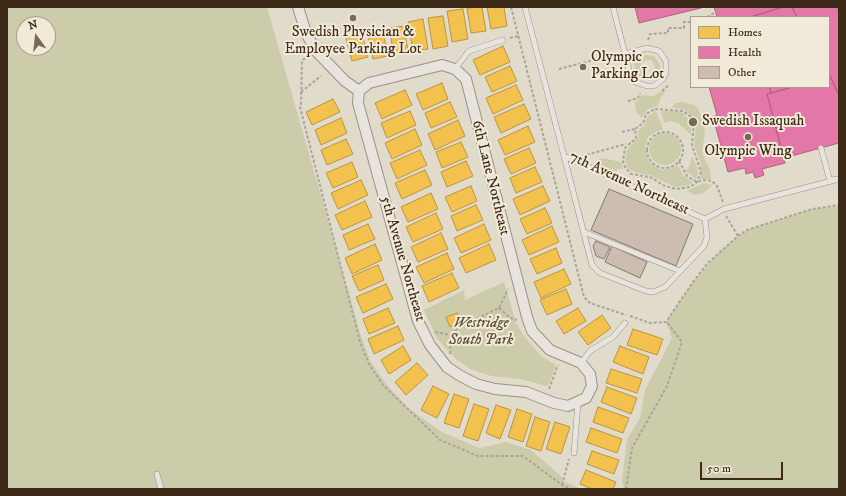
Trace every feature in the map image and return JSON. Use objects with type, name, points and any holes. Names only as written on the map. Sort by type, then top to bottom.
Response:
[{"type":"street","points":[[298,7],[306,33],[316,52],[345,81],[359,91],[369,83],[442,65],[455,69]]},
{"type":"street","name":"6th Lane Northeast","points":[[455,69],[466,79],[527,318],[532,330],[550,350],[581,363]]},
{"type":"street","name":"5th Avenue Northeast","points":[[359,91],[358,103],[418,322],[430,346],[448,367],[476,384],[495,389],[526,392],[554,403],[568,406],[578,402]]},
{"type":"street","points":[[578,402],[586,398],[592,386],[590,374],[581,363]]},
{"type":"lane","name":"7th Avenue Northeast","points":[[525,7],[564,156],[705,219],[724,209],[839,179]]},
{"type":"lane","points":[[613,7],[625,54],[631,76],[635,82],[647,86],[654,86],[666,73],[666,61],[659,52],[648,48],[625,54]]},
{"type":"lane","points":[[455,69],[469,51],[503,40]]},
{"type":"lane","points":[[822,148],[830,181],[839,176]]},
{"type":"lane","points":[[564,156],[592,265],[600,273],[646,291],[653,292],[665,287],[707,242],[705,219]]},
{"type":"lane","points":[[584,232],[680,272]]},
{"type":"lane","points":[[581,363],[590,351],[613,337],[625,323]]},
{"type":"lane","points":[[574,454],[578,402]]},
{"type":"lane","points":[[157,474],[161,489]]},
{"type":"path","points":[[512,7],[584,296],[590,303],[650,323],[666,322]]},
{"type":"path","points":[[709,16],[716,12]]},
{"type":"path","points":[[648,40],[650,34],[668,33],[668,28],[684,28],[684,22],[690,22]]},
{"type":"path","points":[[559,69],[616,54]]},
{"type":"path","points":[[305,58],[302,61],[300,107],[360,342],[369,364],[383,385],[440,440],[478,456],[523,456],[562,485],[571,489]]},
{"type":"path","points":[[301,92],[321,76]]},
{"type":"path","points":[[628,102],[638,98],[640,93]]},
{"type":"path","points":[[622,132],[640,127],[649,111],[655,109],[676,109],[688,114],[694,123],[692,145],[700,172],[697,182]]},
{"type":"path","points":[[581,156],[628,144],[636,138],[635,129]]},
{"type":"path","points":[[679,161],[669,167],[657,165],[649,157],[648,145],[651,140],[664,132],[676,136],[680,140],[683,151],[679,161],[687,176],[697,182]]},
{"type":"path","points":[[628,144],[624,151],[623,161],[632,174],[650,177],[665,186],[676,189],[690,187],[697,182],[704,180],[712,182],[717,186],[729,222],[738,236]]},
{"type":"path","points":[[666,322],[707,264],[738,236],[747,230],[812,209],[839,205]]},
{"type":"path","points":[[449,355],[451,353],[452,335],[458,328],[499,308],[508,289]]},
{"type":"path","points":[[499,308],[510,318],[517,320]]},
{"type":"path","points":[[626,489],[632,448],[667,386],[682,342],[666,322]]},
{"type":"path","points":[[430,330],[452,335]]},
{"type":"path","points":[[549,389],[559,364]]},
{"type":"path","points":[[562,485],[569,460],[574,454]]},
{"type":"green space","points":[[7,7],[267,7],[362,339],[371,362],[386,384],[408,408],[442,432],[479,448],[506,442],[531,450],[562,477],[563,481],[581,489],[7,489]]},
{"type":"green space","points":[[646,55],[654,56],[660,65],[660,72],[657,76],[649,80],[642,79],[637,74],[633,60],[634,58]],"holes":[[[651,60],[655,65],[655,71],[650,75],[646,75],[641,70],[641,63]]]},
{"type":"green space","points":[[667,89],[660,99],[658,106],[648,109],[641,118],[636,111],[635,102],[640,99],[641,95],[653,96]]},
{"type":"green space","points":[[682,102],[694,105],[699,110],[705,130],[702,153],[710,170],[711,179],[701,179],[701,164],[694,145],[696,128],[693,118],[685,110],[672,107],[676,103]]},
{"type":"green space","points":[[656,111],[663,129],[648,137],[645,146],[648,161],[663,170],[670,169],[678,165],[683,175],[693,182],[689,185],[675,187],[650,175],[637,173],[630,170],[627,166],[625,160],[627,150],[638,137],[638,131],[644,125],[647,117]]},
{"type":"green space","points":[[661,111],[678,111],[683,113],[691,122],[691,135],[678,123],[670,121],[664,123]]},
{"type":"green space","points":[[665,133],[674,136],[678,140],[681,149],[678,158],[674,162],[665,165],[656,162],[652,158],[649,149],[652,140],[656,136]]},
{"type":"green space","points":[[692,156],[697,167],[698,173],[696,179],[686,171],[689,167]]},
{"type":"green space","points":[[602,158],[621,162],[623,169],[618,169],[613,173],[592,164]]},
{"type":"green space","points":[[703,183],[712,185],[704,193],[694,195],[687,191]]},
{"type":"green space","points":[[839,206],[839,489],[624,489],[622,480],[627,439],[640,418],[645,390],[672,338],[666,322],[693,282],[721,250],[747,230],[812,209]]},
{"type":"green space","name":"Westridge South Park","points":[[504,282],[516,323],[524,336],[541,356],[556,365],[547,386],[520,379],[491,376],[470,369],[456,359],[437,339],[424,310],[464,290],[465,300]]},
{"type":"building: Homes","points":[[482,7],[486,31],[471,33],[467,8]]},
{"type":"building: Homes","points":[[487,7],[504,7],[507,26],[491,29]]},
{"type":"building: Homes","points":[[463,9],[468,39],[452,42],[447,11]]},
{"type":"building: Homes","points":[[443,16],[448,46],[433,49],[428,18]]},
{"type":"building: Homes","points":[[423,19],[428,49],[413,51],[408,22]]},
{"type":"building: Homes","points":[[404,26],[408,51],[393,53],[390,28]]},
{"type":"building: Homes","points":[[383,32],[388,56],[373,59],[368,35]]},
{"type":"building: Homes","points":[[362,33],[368,57],[352,61],[346,38]]},
{"type":"building: Homes","points":[[503,46],[510,62],[480,75],[473,60]]},
{"type":"building: Homes","points":[[510,66],[517,81],[492,92],[485,77]]},
{"type":"building: Homes","points":[[442,83],[448,99],[423,110],[416,94]]},
{"type":"building: Homes","points":[[516,85],[523,100],[493,114],[486,98]]},
{"type":"building: Homes","points":[[405,90],[412,105],[382,119],[375,103]]},
{"type":"building: Homes","points":[[333,99],[340,112],[312,125],[306,112]]},
{"type":"building: Homes","points":[[450,102],[457,117],[431,128],[425,113]]},
{"type":"building: Homes","points":[[524,104],[531,119],[501,133],[494,117]]},
{"type":"building: Homes","points":[[410,111],[416,125],[387,138],[381,123]]},
{"type":"building: Homes","points":[[341,118],[347,133],[321,145],[315,130]]},
{"type":"building: Homes","points":[[458,120],[465,136],[435,150],[428,134]]},
{"type":"building: Homes","points":[[528,126],[535,142],[505,155],[498,140]]},
{"type":"building: Homes","points":[[415,129],[422,145],[392,159],[385,143]]},
{"type":"building: Homes","points":[[346,139],[353,154],[327,165],[321,150]]},
{"type":"building: Homes","points":[[461,142],[468,157],[442,168],[436,152]]},
{"type":"building: Homes","points":[[529,148],[536,163],[511,174],[504,159]]},
{"type":"building: Homes","points":[[420,150],[427,165],[397,179],[390,163]]},
{"type":"building: Homes","points":[[466,161],[473,176],[447,187],[441,172]]},
{"type":"building: Homes","points":[[352,162],[358,177],[333,188],[326,173]]},
{"type":"building: Homes","points":[[535,167],[542,182],[516,193],[510,178]]},
{"type":"building: Homes","points":[[425,170],[432,185],[402,199],[395,183]]},
{"type":"building: Homes","points":[[361,180],[368,195],[338,209],[331,193]]},
{"type":"building: Homes","points":[[471,186],[477,201],[452,212],[445,197]]},
{"type":"building: Homes","points":[[543,186],[550,201],[520,215],[513,199]]},
{"type":"building: Homes","points":[[431,193],[438,209],[408,222],[401,207]]},
{"type":"building: Homes","points":[[365,201],[372,217],[342,230],[335,215]]},
{"type":"building: Homes","points":[[476,205],[483,220],[457,231],[451,216]]},
{"type":"building: Homes","points":[[545,208],[552,223],[527,234],[520,219]]},
{"type":"building: Homes","points":[[436,213],[443,229],[413,242],[406,227]]},
{"type":"building: Homes","points":[[368,224],[375,239],[349,250],[343,235]]},
{"type":"building: Homes","points":[[484,224],[491,240],[461,253],[454,238]]},
{"type":"building: Homes","points":[[552,226],[559,242],[529,255],[522,240]]},
{"type":"building: Homes","points":[[441,233],[448,249],[418,262],[411,247]]},
{"type":"building: Homes","points":[[375,244],[382,260],[352,274],[345,258]]},
{"type":"building: Homes","points":[[489,244],[496,260],[466,273],[459,258]]},
{"type":"building: Homes","points":[[556,248],[562,263],[537,274],[530,259]]},
{"type":"building: Homes","points":[[447,253],[454,269],[424,283],[416,267]]},
{"type":"building: Homes","points":[[378,265],[384,280],[359,291],[352,276]]},
{"type":"building: Homes","points":[[564,269],[571,284],[541,298],[534,282]]},
{"type":"building: Homes","points":[[452,273],[459,288],[429,302],[422,286]]},
{"type":"building: Homes","points":[[386,284],[393,299],[363,313],[356,297]]},
{"type":"building: Homes","points":[[566,289],[572,304],[547,315],[540,300]]},
{"type":"building: Homes","points":[[388,308],[395,323],[369,334],[363,319]]},
{"type":"building: Homes","points":[[578,308],[586,321],[564,334],[556,321]]},
{"type":"building: Homes","points":[[457,313],[461,322],[450,327],[446,317]]},
{"type":"building: Homes","points":[[602,315],[611,328],[588,345],[578,332]]},
{"type":"building: Homes","points":[[398,326],[404,340],[374,354],[368,339]]},
{"type":"building: Homes","points":[[633,329],[663,339],[657,355],[627,345]]},
{"type":"building: Homes","points":[[403,346],[411,360],[389,374],[381,360]]},
{"type":"building: Homes","points":[[620,346],[649,357],[643,374],[613,362]]},
{"type":"building: Homes","points":[[417,363],[428,375],[406,395],[395,382]]},
{"type":"building: Homes","points":[[611,369],[642,379],[637,393],[606,383]]},
{"type":"building: Homes","points":[[433,386],[449,394],[437,418],[421,410]]},
{"type":"building: Homes","points":[[607,387],[637,398],[631,414],[601,402]]},
{"type":"building: Homes","points":[[454,394],[469,399],[459,428],[444,423]]},
{"type":"building: Homes","points":[[474,404],[489,409],[478,441],[463,436]]},
{"type":"building: Homes","points":[[496,405],[511,410],[500,439],[486,433]]},
{"type":"building: Homes","points":[[598,407],[629,418],[623,433],[593,422]]},
{"type":"building: Homes","points":[[517,409],[532,414],[523,442],[508,437]]},
{"type":"building: Homes","points":[[535,417],[550,422],[541,451],[526,446]]},
{"type":"building: Homes","points":[[555,422],[570,427],[561,454],[546,449]]},
{"type":"building: Homes","points":[[591,428],[622,439],[617,453],[586,442]]},
{"type":"building: Homes","points":[[592,451],[619,460],[614,474],[587,464]]},
{"type":"building: Homes","points":[[586,470],[616,482],[613,489],[592,489],[580,484]]},
{"type":"building: Health","points":[[635,7],[700,7],[701,8],[639,23]]},
{"type":"building: Health","points":[[714,7],[783,7],[753,16],[717,16]]},
{"type":"building: Health","points":[[783,7],[792,7],[796,16],[753,16]]},
{"type":"building: Health","points":[[792,7],[837,7],[839,12],[839,95],[830,76],[830,16],[796,16]]},
{"type":"building: Health","points":[[830,76],[839,95],[839,143],[784,158],[767,94],[789,88],[830,88]]},
{"type":"building: Health","name":"Olympic Wing","points":[[709,88],[769,88],[771,93],[767,94],[785,163],[762,169],[764,175],[755,178],[753,172],[746,174],[745,168],[728,172],[713,117],[717,115]]},
{"type":"building: Health","points":[[770,88],[789,88],[771,93]]},
{"type":"building: Other","points":[[609,189],[693,224],[676,266],[591,230]]},
{"type":"building: Other","points":[[596,241],[610,247],[604,259],[596,256],[593,246]]},
{"type":"building: Other","points":[[612,246],[647,262],[640,278],[605,262]]},
{"type":"place","name":"Swedish Physician & Employee Parking Lot","points":[[353,18]]},
{"type":"place","name":"Olympic Parking Lot","points":[[583,67]]},
{"type":"place","name":"Swedish Issaquah","points":[[693,122]]},
{"type":"place","name":"Olympic Wing","points":[[748,137]]}]
